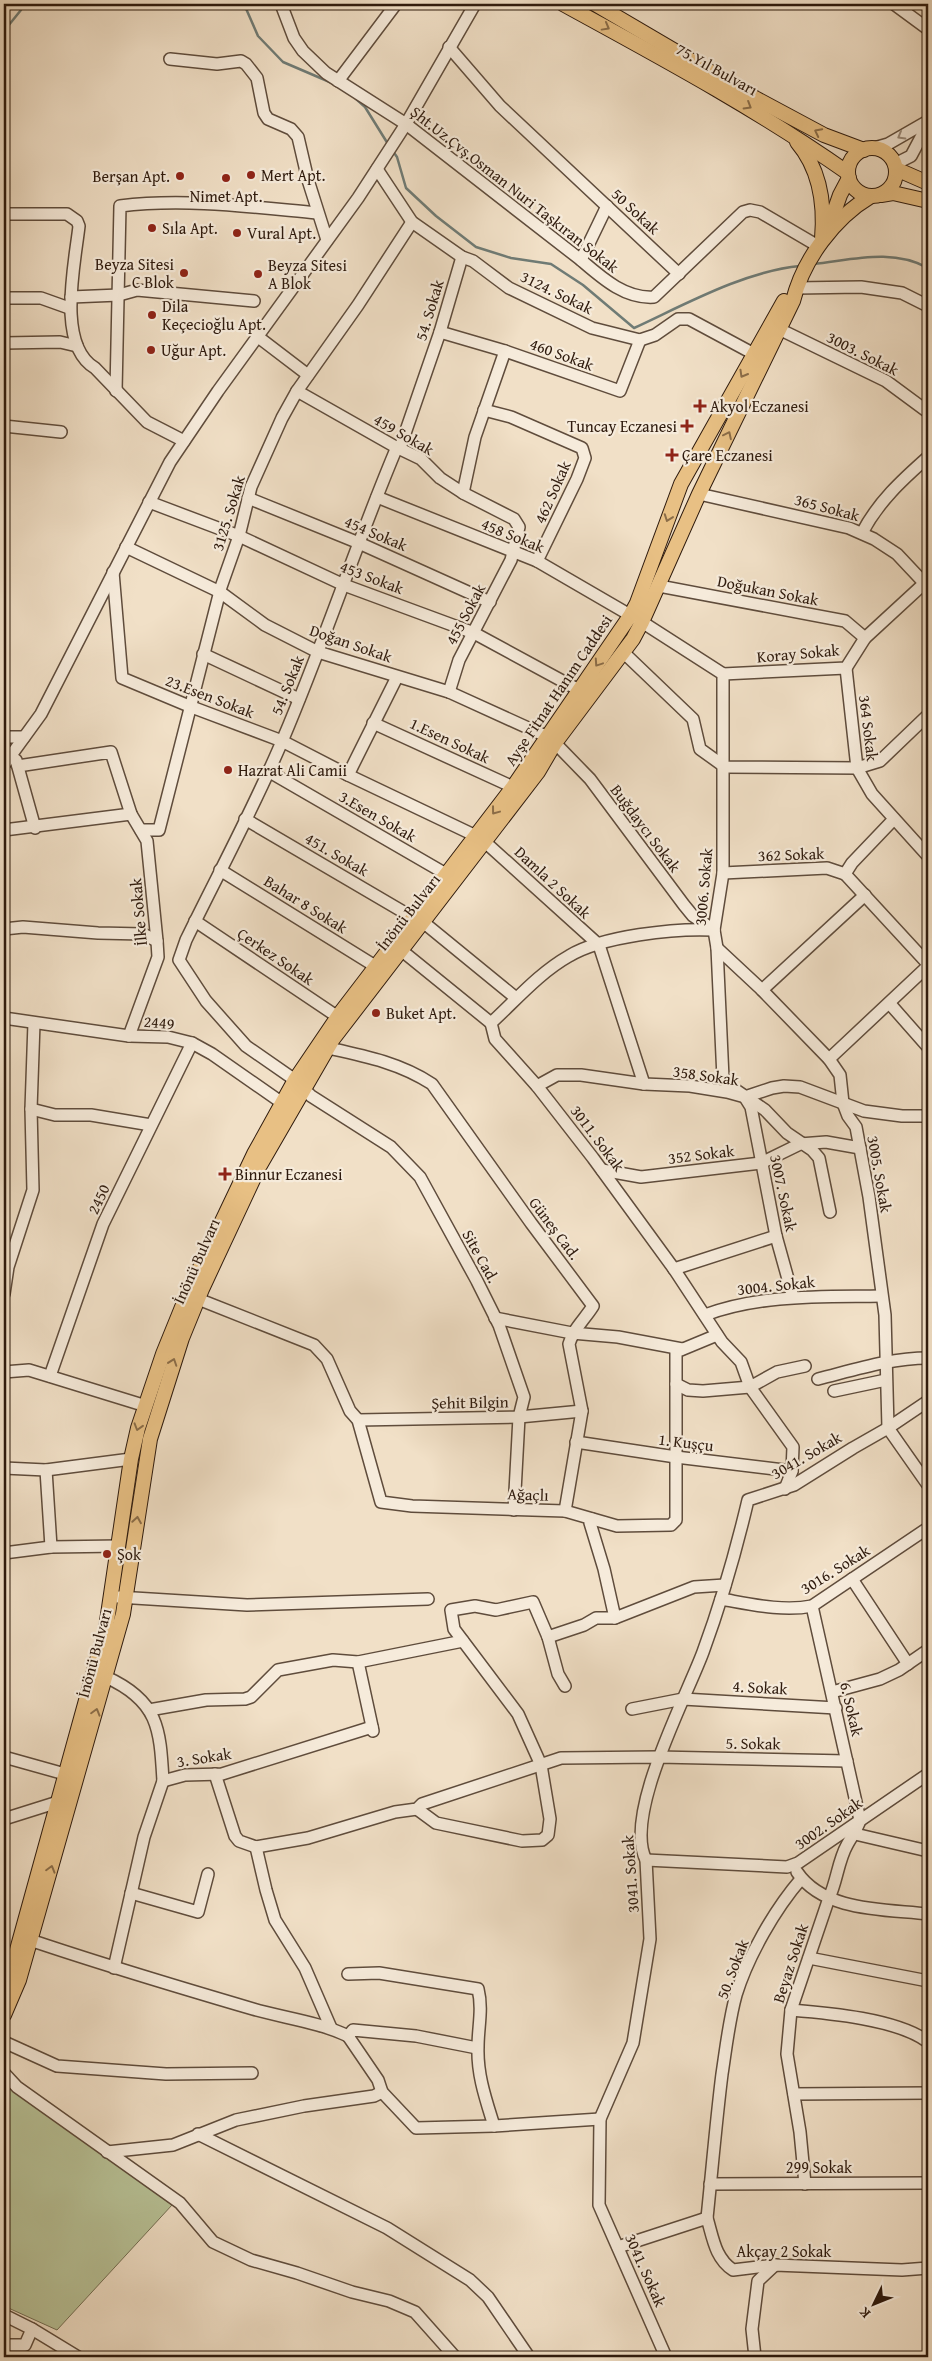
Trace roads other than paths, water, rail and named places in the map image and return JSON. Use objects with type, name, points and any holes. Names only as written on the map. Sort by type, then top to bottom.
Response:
[{"type":"main road","name":"75.Yıl Bulvarı","points":[[563,4],[742,103],[786,130],[848,175]]},
{"type":"main road","name":"75.Yıl Bulvarı","points":[[595,4],[755,98],[824,135],[869,149]]},
{"type":"main road","points":[[786,130],[806,152],[821,190],[824,215],[822,239]]},
{"type":"main road","points":[[928,183],[895,167],[886,153],[869,149],[852,159],[848,175],[857,191],[876,195],[893,193],[928,201]]},
{"type":"main road","points":[[876,195],[893,184],[895,167]]},
{"type":"main road","name":"Ayşe Fitnat Hanım Caddesi","points":[[298,1085],[338,1017],[375,966],[418,920],[446,874],[480,839],[513,787],[552,740],[579,690],[636,619],[658,586],[701,490],[793,301],[796,288],[822,239],[848,175]]},
{"type":"main road","name":"Ayşe Fitnat Hanım Caddesi","points":[[822,239],[859,203],[876,195]]},
{"type":"main road","name":"Ayşe Fitnat Hanım Caddesi","points":[[636,619],[637,603],[681,484],[777,312],[787,296],[796,288]]},
{"type":"main road","points":[[681,484],[692,494],[701,490]]},
{"type":"main road","name":"İnönü Bulvarı","points":[[4,1985],[12,1968],[58,1802],[71,1776],[106,1678],[125,1599],[150,1439],[182,1338],[233,1220],[298,1085],[401,950],[418,920],[480,839],[538,772],[552,740],[623,652],[636,619]]},
{"type":"main road","name":"İnönü Bulvarı","points":[[4,2015],[19,1980],[30,1940],[106,1628],[131,1459],[146,1406],[163,1354],[187,1295],[254,1154],[287,1106]]},
{"type":"street","name":"Şht.Uz.Çvş.Osman Nuri Taşkıran Sokak","points":[[281,4],[294,38],[303,51],[319,67],[581,260],[608,283],[642,298],[654,297],[679,274]]},
{"type":"street","points":[[338,80],[396,4]]},
{"type":"street","points":[[4,764],[41,714],[170,462],[379,165],[403,128],[474,4]]},
{"type":"street","points":[[894,4],[928,29]]},
{"type":"street","name":"50 Sokak","points":[[449,47],[500,106],[679,274]]},
{"type":"street","points":[[170,59],[217,64],[241,61],[246,64],[257,78],[264,113],[268,119],[291,129],[298,137],[317,212],[327,240]]},
{"type":"street","points":[[869,149],[888,144],[928,122]]},
{"type":"street","points":[[895,167],[911,156],[928,122]]},
{"type":"street","name":"3124. Sokak","points":[[379,165],[412,222],[462,257],[474,261],[509,288],[592,328],[640,340]]},
{"type":"street","points":[[116,391],[120,206],[144,203],[208,204],[317,212]]},
{"type":"street","points":[[581,260],[607,206]]},
{"type":"street","points":[[679,274],[743,212],[750,210],[760,212],[822,239]]},
{"type":"street","points":[[4,214],[67,214],[77,221],[79,226],[70,303],[77,346],[85,362],[94,368],[147,422],[184,441]]},
{"type":"street","name":"3125. Sokak","points":[[140,830],[159,830],[189,706],[220,592],[239,536],[248,498],[263,458],[297,391],[358,305],[412,222]]},
{"type":"street","name":"54. Sokak","points":[[179,960],[195,921],[282,741],[344,585],[376,497],[397,447],[401,446],[440,332],[462,257]]},
{"type":"street","points":[[796,288],[861,287],[902,293],[928,306]]},
{"type":"street","points":[[4,298],[41,298],[70,303],[137,290],[254,302]]},
{"type":"street","points":[[640,340],[655,335],[678,319],[689,319],[754,354]]},
{"type":"street","name":"3003. Sokak","points":[[779,330],[886,381],[928,412]]},
{"type":"street","name":"460 Sokak","points":[[440,332],[505,350],[620,391],[640,340]]},
{"type":"street","points":[[257,336],[308,375]]},
{"type":"street","points":[[4,343],[60,342],[77,346]]},
{"type":"street","points":[[463,493],[475,437],[505,350]]},
{"type":"street","name":"459 Sokak","points":[[297,391],[421,459],[440,478],[463,493],[514,519],[519,527],[512,552]]},
{"type":"street","name":"462 Sokak","points":[[484,410],[511,417],[582,448],[584,458],[577,479],[538,561]]},
{"type":"street","points":[[4,426],[61,432]]},
{"type":"street","points":[[862,533],[870,518],[898,483],[928,457]]},
{"type":"street","name":"365 Sokak","points":[[701,490],[862,533],[897,554],[927,584]]},
{"type":"street","name":"458 Sokak","points":[[376,497],[538,561],[636,619]]},
{"type":"street","name":"454 Sokak","points":[[248,498],[359,543],[490,602]]},
{"type":"street","name":"453 Sokak","points":[[149,502],[239,536],[344,585],[474,633],[579,690]]},
{"type":"street","name":"Doğan Sokak","points":[[126,547],[220,592],[265,625],[318,652],[449,692],[552,740]]},
{"type":"street","name":"455 Sokak","points":[[449,692],[459,660],[511,560],[512,552]]},
{"type":"street","name":"23.Esen Sokak","points":[[113,572],[122,678],[189,706],[282,741],[480,839]]},
{"type":"street","name":"Koray Sokak","points":[[723,674],[846,668],[865,638],[927,584]]},
{"type":"street","name":"Doğukan Sokak","points":[[658,586],[845,621],[865,638]]},
{"type":"street","points":[[636,619],[723,674]]},
{"type":"street","points":[[623,652],[693,719],[700,749],[725,768],[857,768],[880,761],[928,716]]},
{"type":"street","points":[[203,654],[299,699]]},
{"type":"street","name":"364 Sokak","points":[[846,668],[857,768],[872,794],[928,856]]},
{"type":"street","name":"3006. Sokak","points":[[723,674],[725,768],[723,872],[714,930],[717,948],[722,1078],[727,1084],[765,1110],[800,1144],[812,1150],[819,1158],[830,1212]]},
{"type":"street","points":[[348,775],[397,677]]},
{"type":"street","name":"1.Esen Sokak","points":[[373,723],[513,787]]},
{"type":"street","points":[[4,737],[24,737]]},
{"type":"street","name":"Buğdaycı Sokak","points":[[552,740],[590,779],[693,916],[714,930]]},
{"type":"street","points":[[14,751],[36,828]]},
{"type":"street","name":"İlke Sokak","points":[[18,766],[112,752],[132,814],[147,841],[157,941],[158,958],[129,1036]]},
{"type":"street","name":"3.Esen Sokak","points":[[268,771],[446,874]]},
{"type":"street","points":[[4,830],[36,828],[132,814]]},
{"type":"street","name":"451. Sokak","points":[[245,819],[418,920],[516,998]]},
{"type":"street","name":"362 Sokak","points":[[723,872],[827,868],[845,874],[852,863],[894,819]]},
{"type":"street","name":"Damla 2 Sokak","points":[[480,839],[598,945]]},
{"type":"street","name":"Bahar 8 Sokak","points":[[220,870],[375,966]]},
{"type":"street","points":[[829,1060],[890,1004],[928,965],[845,874]]},
{"type":"street","points":[[762,990],[865,895]]},
{"type":"street","name":"Çerkez Sokak","points":[[195,921],[338,1017]]},
{"type":"street","points":[[4,929],[23,927],[98,933],[143,934],[157,941]]},
{"type":"street","points":[[401,950],[491,1023],[516,998],[568,956],[598,945],[646,933],[689,929],[714,930]]},
{"type":"street","points":[[598,945],[644,1084]]},
{"type":"street","name":"3005. Sokak","points":[[717,948],[762,990],[829,1060],[840,1075],[843,1103],[848,1116],[856,1127],[869,1197],[885,1315],[888,1428]]},
{"type":"street","points":[[158,958],[179,960],[206,1001],[246,1046],[298,1085]]},
{"type":"street","points":[[890,1004],[928,1047]]},
{"type":"street","name":"2449","points":[[4,1018],[129,1036],[168,1037],[192,1043],[212,1054],[287,1106]]},
{"type":"street","points":[[4,1294],[8,1267],[32,1190],[31,1108],[34,1023]]},
{"type":"street","name":"3011. Sokak","points":[[491,1023],[495,1039],[537,1086],[602,1170],[674,1269],[717,1335],[741,1362],[750,1387],[793,1447],[792,1471],[785,1489]]},
{"type":"street","name":"2450","points":[[50,1376],[103,1224],[192,1043]]},
{"type":"street","name":"Güneş Cad.","points":[[328,1048],[385,1061],[417,1074],[432,1084],[593,1306],[583,1322],[572,1333]]},
{"type":"street","name":"358 Sokak","points":[[537,1086],[557,1075],[581,1075],[644,1084],[690,1086],[745,1097],[772,1088],[784,1086],[800,1087],[864,1111],[902,1116],[928,1116]]},
{"type":"street","name":"Site Cad.","points":[[298,1085],[391,1147],[420,1177],[478,1281],[495,1318],[524,1396],[519,1417],[514,1510]]},
{"type":"street","name":"3007. Sokak","points":[[745,1097],[751,1106],[760,1163],[776,1236],[793,1297]]},
{"type":"street","points":[[31,1108],[55,1115],[91,1115],[151,1125]]},
{"type":"street","points":[[800,1144],[826,1142],[860,1148]]},
{"type":"street","name":"352 Sokak","points":[[602,1170],[641,1177],[760,1163],[800,1144]]},
{"type":"street","points":[[674,1269],[776,1236]]},
{"type":"street","name":"3004. Sokak","points":[[705,1315],[724,1308],[793,1297],[882,1296]]},
{"type":"street","points":[[198,1299],[314,1345],[327,1359],[350,1411],[358,1420]]},
{"type":"street","points":[[495,1318],[572,1333],[618,1337],[682,1348]]},
{"type":"street","points":[[564,1511],[582,1411],[569,1344],[572,1333]]},
{"type":"street","points":[[676,1458],[676,1384],[674,1363],[676,1352],[717,1335]]},
{"type":"street","points":[[818,1379],[886,1362],[909,1358],[928,1358]]},
{"type":"street","points":[[676,1384],[688,1390],[703,1391],[750,1387],[777,1372],[805,1366]]},
{"type":"street","points":[[4,1372],[29,1370],[146,1406]]},
{"type":"street","points":[[834,1391],[886,1380]]},
{"type":"street","name":"3041. Sokak","points":[[666,2357],[599,2205],[600,2119],[633,2044],[650,1939],[646,1860],[642,1852],[643,1816],[658,1757],[703,1653],[725,1586],[748,1500],[785,1489],[888,1428],[928,1401]]},
{"type":"street","name":"Şehit Bilgin","points":[[358,1420],[519,1417],[582,1411]]},
{"type":"street","name":"Ağaçlı","points":[[358,1420],[381,1502],[412,1506],[564,1511],[616,1526],[671,1525],[676,1520],[676,1458]]},
{"type":"street","points":[[888,1428],[928,1485]]},
{"type":"street","name":"1. Kuşçu","points":[[576,1442],[676,1458],[792,1471]]},
{"type":"street","points":[[4,1468],[46,1470],[131,1459]]},
{"type":"street","points":[[46,1470],[51,1547]]},
{"type":"street","points":[[592,1519],[590,1523],[604,1570],[615,1618]]},
{"type":"street","name":"3016. Sokak","points":[[721,1599],[769,1606],[800,1608],[812,1606],[928,1528]]},
{"type":"street","points":[[4,1553],[51,1547],[119,1546]]},
{"type":"street","points":[[852,1578],[908,1664]]},
{"type":"street","points":[[548,1637],[584,1625],[596,1618],[615,1618],[694,1587],[725,1586]]},
{"type":"street","points":[[111,1596],[125,1599],[247,1605],[428,1599]]},
{"type":"street","points":[[417,1809],[436,1823],[522,1841],[542,1840],[548,1836],[550,1819],[541,1765],[518,1714],[454,1629],[451,1610],[475,1606],[496,1610],[533,1602],[548,1637],[558,1674],[566,1686]]},
{"type":"street","name":"6. Sokak","points":[[812,1606],[860,1820]]},
{"type":"street","points":[[149,1710],[206,1700],[241,1700],[251,1697],[278,1670],[333,1660],[358,1662],[463,1641]]},
{"type":"street","points":[[832,1692],[880,1679],[908,1664],[928,1650]]},
{"type":"street","name":"3. Sokak","points":[[106,1678],[126,1686],[140,1697],[149,1710],[160,1738],[163,1781],[185,1775],[222,1774],[373,1729],[358,1662]]},
{"type":"street","name":"4. Sokak","points":[[632,1709],[683,1699],[836,1708]]},
{"type":"street","points":[[4,1757],[71,1776]]},
{"type":"street","name":"5. Sokak","points":[[256,1847],[308,1838],[396,1812],[417,1809],[422,1804],[562,1758],[658,1757],[847,1761]]},
{"type":"street","points":[[215,1774],[235,1836],[239,1840],[256,1847],[275,1920],[305,1968],[331,2028]]},
{"type":"street","name":"3002. Sokak","points":[[646,1860],[734,1865],[792,1865],[798,1863],[860,1820],[926,1778]]},
{"type":"street","points":[[114,1968],[144,1837],[163,1781]]},
{"type":"street","points":[[4,1819],[58,1802]]},
{"type":"street","name":"Beyaz Sokak","points":[[805,2184],[787,2054],[791,2010],[847,1845],[855,1834],[860,1820]]},
{"type":"street","points":[[855,1834],[928,1851]]},
{"type":"street","points":[[792,1865],[801,1879],[819,1894],[845,1904],[928,1914]]},
{"type":"street","points":[[131,1893],[198,1912],[208,1874]]},
{"type":"street","name":"50. Sokak","points":[[707,2218],[725,2054],[737,1994],[761,1938],[782,1901],[801,1879]]},
{"type":"street","points":[[30,1940],[114,1968],[284,2018],[331,2028],[348,2036],[378,2080],[382,2092],[416,2128],[494,2126],[600,2119]]},
{"type":"street","points":[[809,1958],[928,1981]]},
{"type":"street","points":[[348,1974],[378,1973],[478,1989],[481,2001],[478,2048],[481,2087],[494,2126]]},
{"type":"street","points":[[791,2010],[835,2013],[918,2034],[928,2042]]},
{"type":"street","points":[[348,2036],[354,2030],[416,2036],[478,2048]]},
{"type":"street","points":[[4,2042],[57,2066],[166,2074],[252,2073]]},
{"type":"street","points":[[4,2074],[17,2087],[180,2203],[213,2242],[251,2260],[297,2273],[352,2292],[382,2299],[415,2312],[455,2357]]},
{"type":"street","points":[[107,2152],[173,2145],[236,2120],[304,2106],[374,2096],[382,2092]]},
{"type":"street","points":[[794,2094],[928,2094]]},
{"type":"street","points":[[198,2134],[387,2228],[470,2280],[488,2298],[529,2357]]},
{"type":"street","name":"299 Sokak","points":[[710,2184],[928,2183]]},
{"type":"street","points":[[618,2247],[707,2218]]},
{"type":"street","name":"Akçay 2 Sokak","points":[[707,2218],[717,2254],[724,2264],[733,2270],[775,2265],[902,2270],[928,2268]]},
{"type":"street","points":[[755,2357],[752,2329],[758,2281],[775,2265]]},
{"type":"street","points":[[4,2316],[32,2329],[78,2357]]},
{"type":"street","points":[[4,2345],[24,2345],[32,2329]]},
{"type":"waterway","points":[[4,31],[21,10],[22,4]]},
{"type":"waterway","points":[[244,4],[258,36],[283,62],[332,83]]},
{"type":"waterway","points":[[355,98],[365,107],[388,144]]},
{"type":"waterway","points":[[392,150],[397,157],[406,188],[436,216],[476,247],[511,258],[551,264],[583,285],[634,328],[736,282],[779,269],[800,266]]},
{"type":"waterway","points":[[813,264],[857,258],[886,257],[900,258],[928,268]]},
{"type":"place","name":"Mert Apt.","points":[[251,175]]},
{"type":"place","name":"Berşan Apt.","points":[[180,176]]},
{"type":"place","name":"Nimet Apt.","points":[[226,178]]},
{"type":"place","name":"Sıla Apt.","points":[[152,228]]},
{"type":"place","name":"Vural Apt.","points":[[237,233]]},
{"type":"place","name":"Beyza Sitesi C Blok","points":[[184,273]]},
{"type":"place","name":"Beyza Sitesi A Blok","points":[[258,274]]},
{"type":"place","name":"Dila Keçecioğlu Apt.","points":[[152,315]]},
{"type":"place","name":"Uğur Apt.","points":[[151,350]]},
{"type":"place","name":"Akyol Eczanesi","points":[[700,406]]},
{"type":"place","name":"Tuncay Eczanesi","points":[[687,426]]},
{"type":"place","name":"Çare Eczanesi","points":[[672,455]]},
{"type":"place","name":"Hazrat Ali Camii","points":[[228,770]]},
{"type":"place","name":"Buket Apt.","points":[[376,1013]]},
{"type":"place","name":"Binnur Eczanesi","points":[[225,1174]]},
{"type":"place","name":"Şok","points":[[107,1554]]}]
